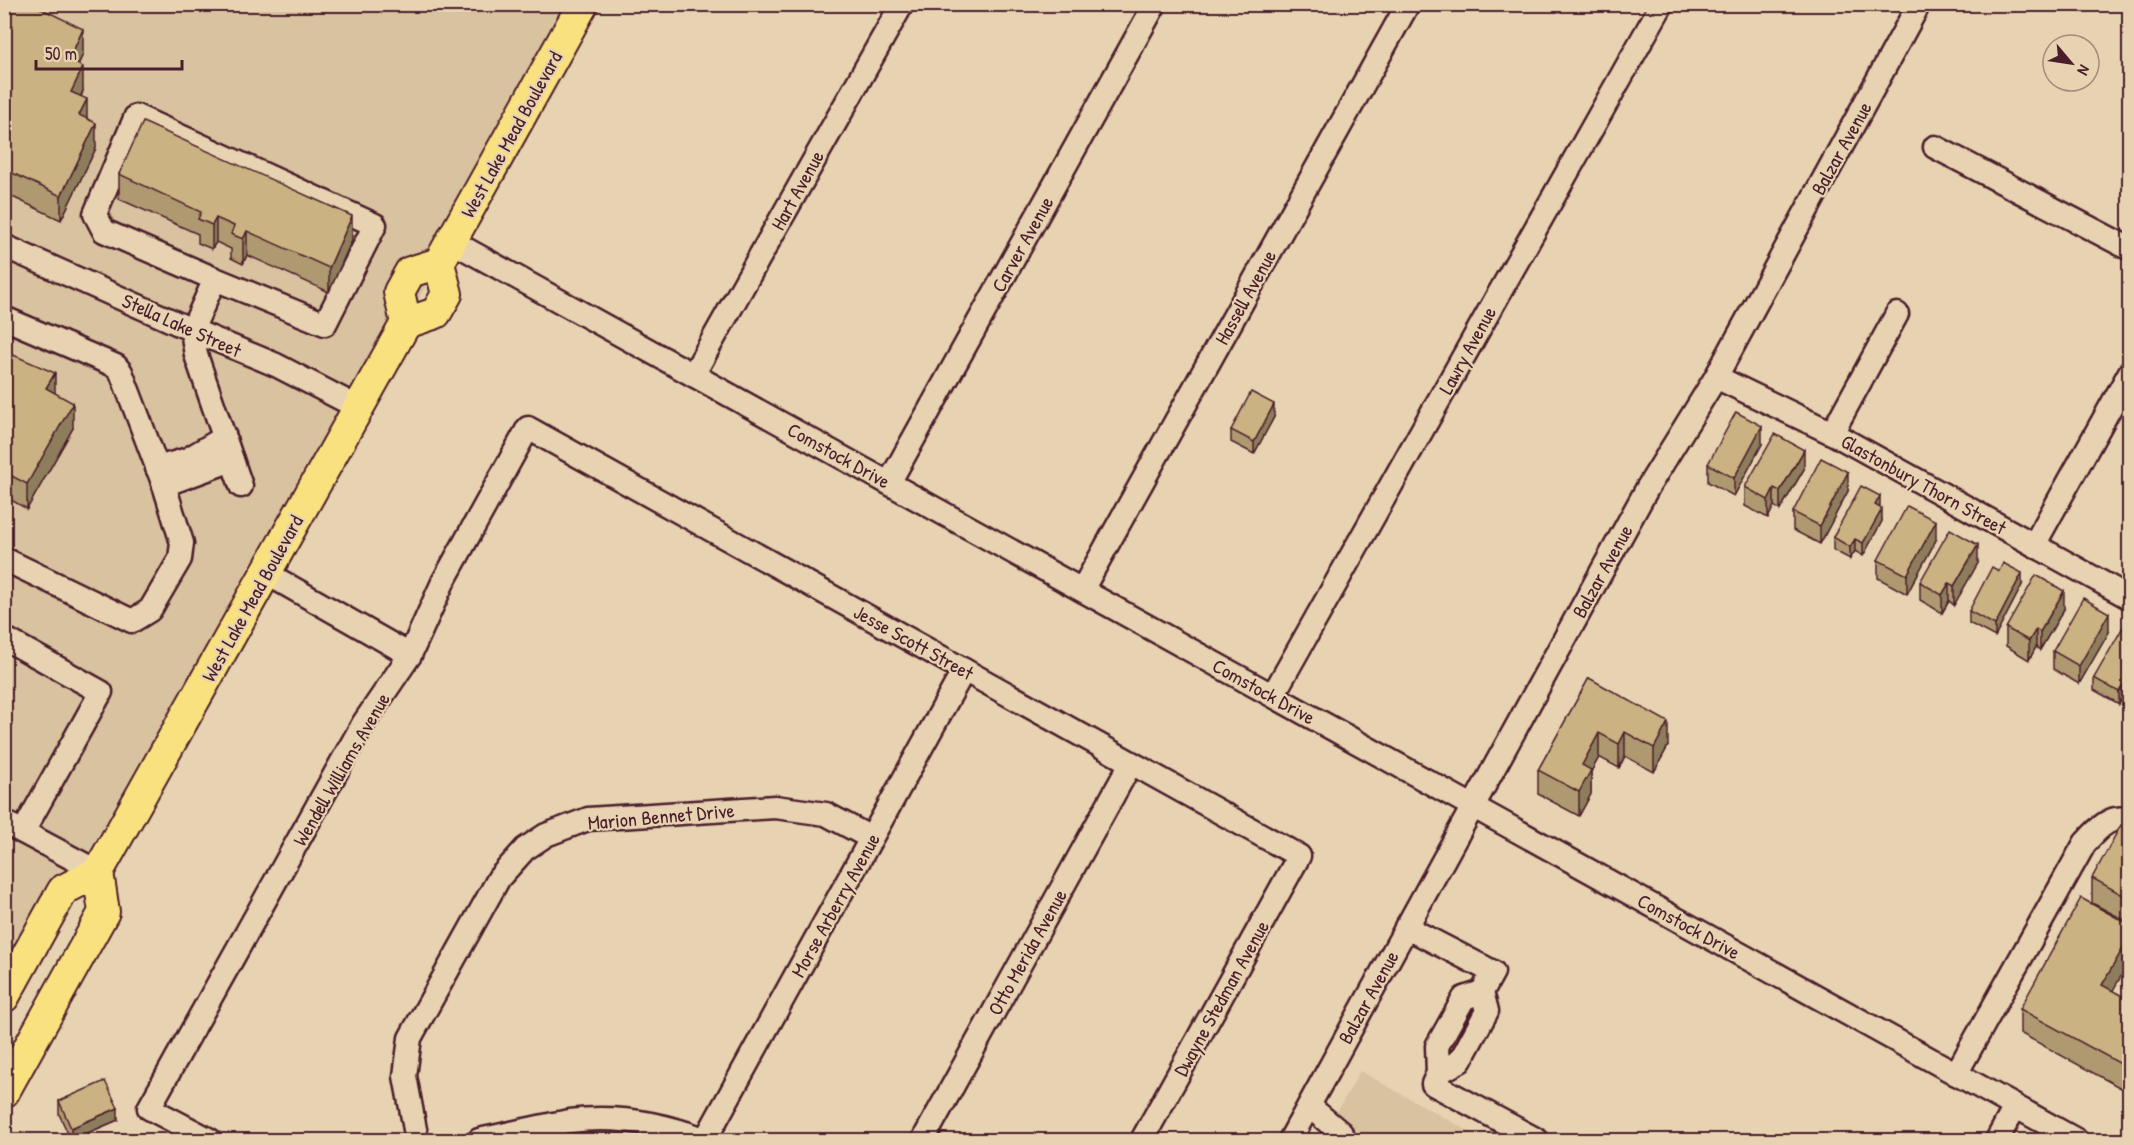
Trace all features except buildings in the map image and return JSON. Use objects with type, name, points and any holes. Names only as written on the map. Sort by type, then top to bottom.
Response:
[{"type":"main road","name":"West Lake Mead Boulevard","points":[[98,873],[406,323],[436,313],[442,303],[447,294],[445,252],[583,4]]},
{"type":"main road","points":[[4,997],[63,890],[98,873],[104,912],[4,1092]]},
{"type":"street","name":"Hart Avenue","points":[[693,375],[902,4]]},
{"type":"street","name":"Carver Avenue","points":[[889,483],[1155,4]]},
{"type":"street","name":"Hassell Avenue","points":[[1082,590],[1408,4]]},
{"type":"street","name":"Lawry Avenue","points":[[1273,695],[1662,4]]},
{"type":"street","name":"Balzar Avenue","points":[[1290,1140],[1648,487],[1716,377],[1920,4]]},
{"type":"street","points":[[136,116],[375,225],[325,324],[215,279],[104,231],[95,214],[136,116]]},
{"type":"street","points":[[1935,147],[2130,249]]},
{"type":"street","name":"Stella Lake Street","points":[[4,246],[276,365],[358,408]]},
{"type":"street","name":"Comstock Drive","points":[[445,252],[693,375],[2076,1140]]},
{"type":"street","points":[[215,279],[192,330],[196,354],[241,486]]},
{"type":"street","points":[[1832,433],[1897,314]]},
{"type":"street","points":[[4,318],[116,366],[121,372],[161,476],[182,543],[180,559],[150,610],[132,621],[4,559]]},
{"type":"street","points":[[2034,545],[2130,372]]},
{"type":"street","name":"Glastonbury Thorn Street","points":[[1716,377],[1832,433],[2130,598]]},
{"type":"street","name":"Wendell Williams Avenue","points":[[210,1140],[149,1108],[363,724],[410,655],[443,582],[528,428]]},
{"type":"street","name":"Jesse Scott Street","points":[[528,428],[1299,856]]},
{"type":"street","points":[[161,476],[225,436]]},
{"type":"street","points":[[161,476],[232,460]]},
{"type":"street","points":[[266,573],[410,655]]},
{"type":"street","points":[[4,638],[101,692],[14,827],[98,873]]},
{"type":"street","name":"Morse Arberry Avenue","points":[[706,1140],[964,670]]},
{"type":"street","name":"Otto Merida Avenue","points":[[923,1140],[1131,763]]},
{"type":"street","name":"Marion Bennet Drive","points":[[417,1140],[405,1076],[410,1038],[499,878],[525,849],[546,835],[588,819],[775,807],[826,814],[872,838]]},
{"type":"street","points":[[1956,1074],[2085,843],[2107,821],[2126,819],[2130,821]]},
{"type":"street","name":"Dwayne Stedman Avenue","points":[[1142,1140],[1299,856]]},
{"type":"street","points":[[1406,927],[1493,972],[1482,992],[1464,998],[1437,1046],[1438,1073],[1433,1084],[1537,1140]]},
{"type":"street","points":[[1309,1106],[1341,1133],[1342,1140]]},
{"type":"street","points":[[1997,1140],[2016,1107]]},
{"type":"street","points":[[479,1140],[571,1121],[610,1119],[669,1127],[706,1140]]},
{"type":"shaded area","points":[[5,5],[583,5],[98,872],[5,1001]]},
{"type":"shaded area","points":[[1360,1071],[1485,1140],[1321,1140]]}]
